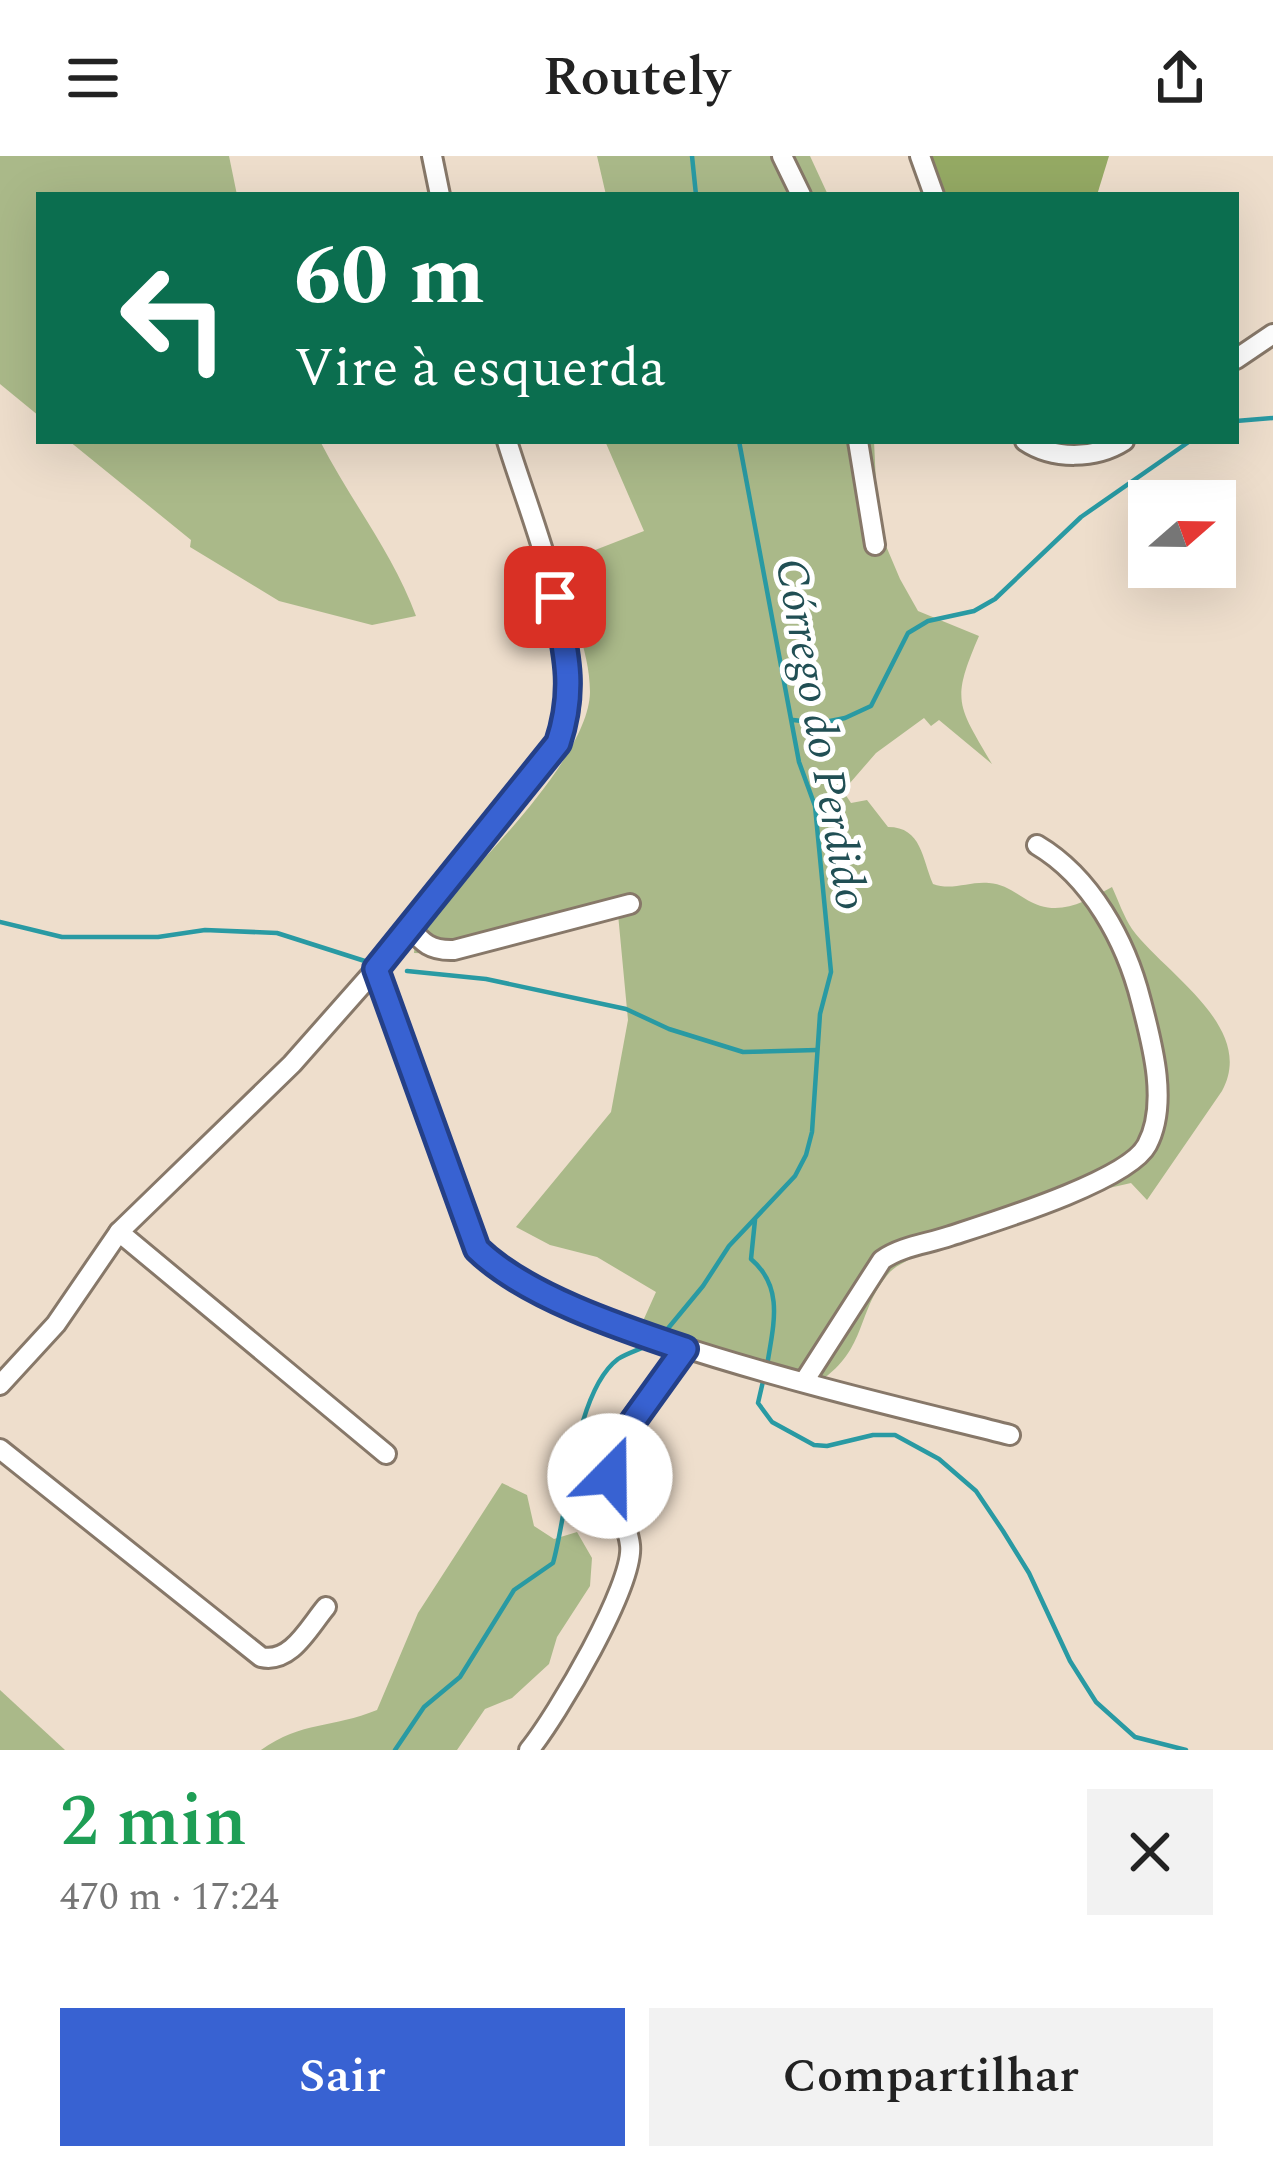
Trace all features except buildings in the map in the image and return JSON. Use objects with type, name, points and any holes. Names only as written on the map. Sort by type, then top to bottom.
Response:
[{"type":"street","points":[[432,156],[439,192]]},
{"type":"street","points":[[782,156],[800,192]]},
{"type":"street","points":[[920,156],[933,192]]},
{"type":"street","points":[[1239,357],[1273,334]]},
{"type":"street","points":[[0,1385],[56,1324],[119,1232],[292,1064],[376,969],[558,743],[569,710],[570,673],[555,597],[508,444]]},
{"type":"street","points":[[858,444],[875,545]]},
{"type":"street","points":[[1034,444],[1062,454],[1088,454],[1119,444]]},
{"type":"street","points":[[805,1380],[872,1271],[894,1252],[949,1237],[1123,1170],[1147,1145],[1153,1128],[1154,1059],[1140,995],[1126,957],[1089,890],[1063,860],[1037,844]]},
{"type":"street","points":[[408,926],[424,945],[454,950],[630,904]]},
{"type":"street","points":[[376,969],[477,1249],[510,1273],[591,1316],[663,1342],[1010,1435]]},
{"type":"street","points":[[119,1232],[386,1454]]},
{"type":"street","points":[[530,1750],[560,1710],[626,1573],[631,1544],[610,1476],[613,1449],[685,1349]]},
{"type":"street","points":[[0,1449],[261,1657],[270,1660],[286,1654],[326,1607]]},
{"type":"green space","points":[[0,156],[229,156],[236,192],[36,192],[36,414],[0,384]]},
{"type":"green space","points":[[597,156],[810,156],[827,192],[605,192]]},
{"type":"green space","points":[[928,156],[1109,156],[1098,192],[939,192]]},
{"type":"green space","points":[[73,444],[322,444],[396,570],[416,616],[372,625],[279,601],[190,547],[191,540]]},
{"type":"green space","points":[[606,444],[874,444],[878,527],[900,579],[918,611],[979,636],[964,675],[962,702],[992,764],[939,720],[931,726],[924,718],[876,753],[843,791],[851,803],[867,800],[888,827],[914,838],[933,884],[994,884],[1036,904],[1058,908],[1112,887],[1132,929],[1202,1002],[1227,1045],[1229,1067],[1222,1091],[1147,1200],[1131,1183],[1109,1188],[904,1262],[879,1286],[846,1356],[820,1381],[693,1344],[643,1321],[656,1292],[597,1257],[550,1245],[516,1227],[611,1112],[628,1020],[618,914],[492,947],[414,953],[416,931],[520,818],[569,751],[584,720],[590,692],[586,659],[554,566],[644,531]]},
{"type":"green space","points":[[502,1483],[527,1495],[534,1526],[554,1539],[577,1532],[592,1558],[590,1586],[557,1637],[549,1664],[512,1698],[485,1709],[457,1750],[261,1750],[304,1729],[377,1710],[418,1613]]},
{"type":"green space","points":[[0,1690],[65,1750],[0,1750]]},
{"type":"waterway","name":"Córrego do Perdido","points":[[692,156],[696,192]]},
{"type":"waterway","points":[[1239,421],[1273,418]]},
{"type":"waterway","name":"Córrego do Perdido","points":[[665,1332],[729,1246],[795,1176],[806,1155],[812,1132],[820,1014],[831,972],[815,806],[799,762],[740,444]]},
{"type":"waterway","points":[[793,720],[820,723],[871,706],[908,633],[928,621],[974,611],[995,599],[1081,517],[1186,444]]},
{"type":"waterway","points":[[0,922],[62,937],[158,937],[205,930],[277,933],[371,963]]},
{"type":"waterway","points":[[407,971],[486,979],[626,1009],[669,1029],[743,1052],[817,1050]]},
{"type":"waterway","points":[[755,1220],[751,1259],[762,1270],[773,1295],[767,1366]]},
{"type":"waterway","name":"Córrego do Perdido","points":[[395,1750],[424,1707],[460,1677],[514,1590],[553,1563],[591,1397],[618,1359],[652,1343]]},
{"type":"waterway","points":[[764,1377],[758,1403],[772,1422],[814,1445],[895,1435],[939,1459],[976,1491],[1029,1573],[1070,1661],[1096,1702],[1135,1737],[1186,1750]]},
{"type":"route","points":[[555,597],[570,673],[569,710],[558,743],[376,969],[477,1249],[510,1273],[591,1316],[685,1349],[613,1449],[610,1476]]}]
